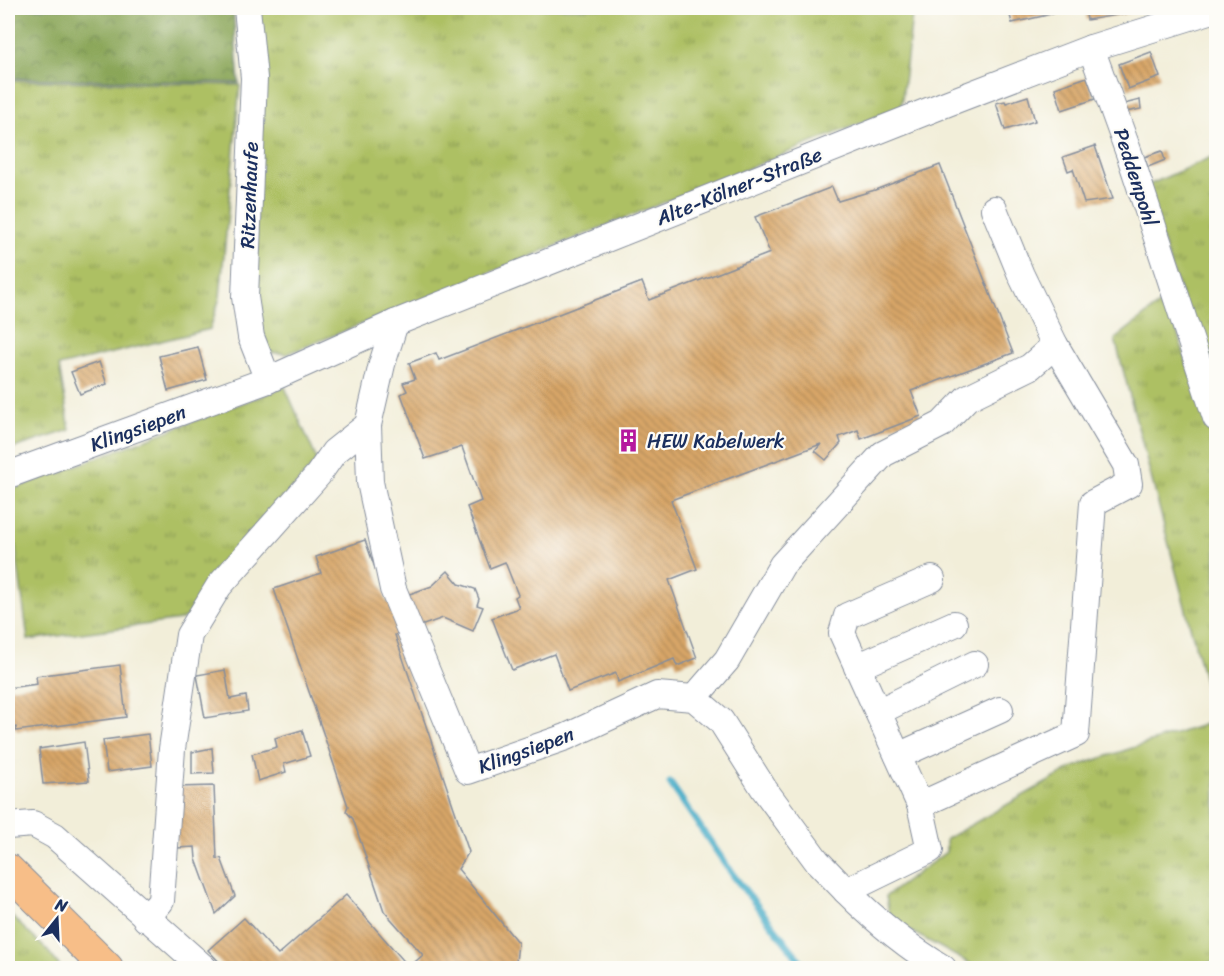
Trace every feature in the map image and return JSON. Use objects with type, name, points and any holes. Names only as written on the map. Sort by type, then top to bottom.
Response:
[{"type":"main road","points":[[8,870],[107,969]]},
{"type":"street","name":"Ritzenhaufe","points":[[248,8],[254,78],[245,297],[251,337],[268,380]]},
{"type":"street","name":"Alte-Kölner-Straße","points":[[268,380],[395,323],[1091,48],[1216,9]]},
{"type":"street","name":"Peddenpohl","points":[[1091,48],[1130,156],[1216,418]]},
{"type":"street","points":[[920,805],[1076,734],[1093,503],[1129,484],[1126,465],[1055,345],[1021,275],[994,209]]},
{"type":"street","name":"Klingsiepen","points":[[395,323],[382,364],[368,425],[370,482],[393,589],[468,771],[566,737],[657,695],[694,698]]},
{"type":"street","points":[[943,969],[874,919],[817,861],[764,789],[721,721],[694,698],[727,660],[782,565],[883,454],[942,423],[967,398],[1030,367],[1055,345]]},
{"type":"street","name":"Klingsiepen","points":[[8,475],[268,380]]},
{"type":"street","points":[[147,919],[161,901],[172,749],[189,635],[219,586],[318,475],[334,452],[368,425]]},
{"type":"street","points":[[846,891],[930,850],[920,805],[842,633],[847,616],[932,579]]},
{"type":"street","points":[[857,667],[954,624]]},
{"type":"street","points":[[878,712],[975,664]]},
{"type":"street","points":[[898,756],[1000,710]]},
{"type":"street","points":[[8,826],[33,824],[43,828],[204,969]]},
{"type":"green space","points":[[8,8],[233,8],[239,83],[8,78]]},
{"type":"green space","points":[[255,8],[913,8],[901,107],[287,354],[267,352],[254,295]]},
{"type":"green space","points":[[8,80],[240,85],[220,297],[210,329],[59,366],[70,430],[8,450]]},
{"type":"green space","points":[[1216,155],[1216,397],[1144,187]]},
{"type":"green space","points":[[1166,299],[1216,449],[1216,960],[1197,968],[978,968],[890,920],[886,896],[946,852],[946,839],[1074,767],[1215,721],[1115,339]]},
{"type":"green space","points":[[285,387],[317,460],[192,613],[181,620],[28,640],[8,491]]},
{"type":"green space","points":[[8,913],[48,951],[61,968],[8,968]]},
{"type":"building","points":[[1008,8],[1064,8],[1065,11],[1012,23]]},
{"type":"building","points":[[1085,8],[1129,8],[1130,13],[1087,20]]},
{"type":"building","points":[[1151,52],[1160,77],[1128,89],[1119,64]]},
{"type":"building","points":[[1087,77],[1095,99],[1062,110],[1055,88]]},
{"type":"building","points":[[1028,96],[1035,121],[1005,130],[996,103],[1005,101],[1006,103]]},
{"type":"building","points":[[1140,100],[1141,109],[1125,112],[1124,104]]},
{"type":"building","points":[[1095,146],[1113,199],[1084,203],[1073,169],[1068,171],[1063,157]]},
{"type":"building","points":[[1162,151],[1165,160],[1148,167],[1144,157]]},
{"type":"building","name":"HEW Kabelwerk","points":[[940,165],[1013,353],[911,391],[921,416],[861,439],[858,430],[839,437],[841,443],[826,460],[815,451],[821,444],[671,500],[697,569],[669,580],[697,658],[677,666],[674,659],[618,682],[616,673],[568,691],[554,654],[512,670],[492,618],[519,608],[515,597],[518,595],[505,562],[490,568],[467,507],[481,501],[462,447],[425,459],[401,394],[407,391],[403,383],[415,379],[409,363],[436,353],[439,360],[642,282],[649,300],[770,253],[755,217],[832,187],[838,201],[875,190]]},
{"type":"building","points":[[198,347],[207,380],[168,391],[159,356]]},
{"type":"building","points":[[99,362],[107,384],[80,394],[71,372]]},
{"type":"building","points":[[365,540],[387,602],[432,586],[448,571],[459,584],[475,589],[479,599],[477,605],[483,607],[473,631],[443,618],[395,635],[469,852],[458,869],[518,943],[516,962],[509,968],[225,968],[208,950],[244,918],[278,955],[346,895],[409,967],[423,955],[384,911],[353,819],[346,811],[348,806],[274,589],[321,573],[316,557]]},
{"type":"building","points":[[120,665],[126,717],[16,731],[16,727],[8,728],[8,688],[37,684],[36,676]]},
{"type":"building","points":[[225,670],[230,699],[246,696],[248,711],[205,718],[197,675]]},
{"type":"building","points":[[302,730],[310,756],[284,764],[286,772],[258,781],[252,754],[277,747],[275,738]]},
{"type":"building","points":[[148,734],[152,766],[107,772],[103,740]]},
{"type":"building","points":[[84,742],[89,781],[43,784],[39,749]]},
{"type":"building","points":[[212,748],[214,773],[192,774],[192,752]]},
{"type":"building","points":[[214,786],[217,859],[221,858],[235,896],[216,914],[196,859],[195,847],[177,848],[176,787]]},
{"type":"waterway","points":[[670,783],[733,875],[801,962],[809,968]]},
{"type":"place","name":"HEW Kabelwerk","points":[[629,441]]}]
